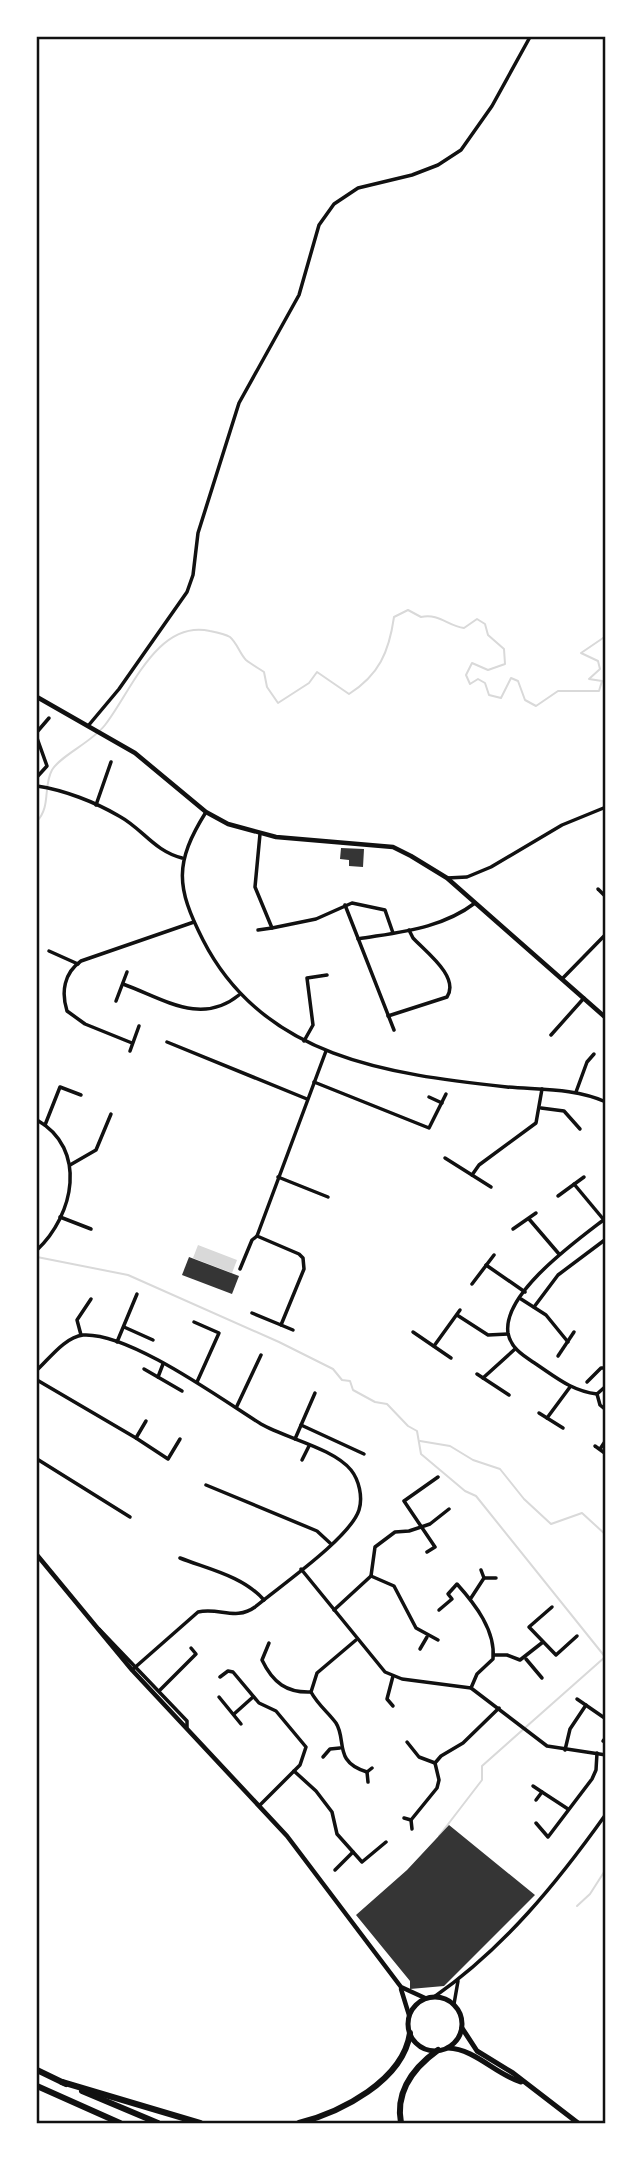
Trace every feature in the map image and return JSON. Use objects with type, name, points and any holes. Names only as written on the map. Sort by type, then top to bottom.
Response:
[{"type":"highway","points":[[299,2123],[340,2108],[371,2088],[402,2056],[410,2033]]},
{"type":"highway","points":[[401,2123],[401,2102],[410,2076],[438,2050]]},
{"type":"highway","points":[[37,2070],[158,2123]]},
{"type":"highway","points":[[62,2082],[200,2123]]},
{"type":"highway","points":[[37,2086],[120,2123]]},
{"type":"main road","points":[[462,2028],[455,2042],[438,2050],[419,2045],[410,2033],[409,2015],[414,2006],[425,1998],[435,1997],[454,2004],[460,2013],[462,2028],[477,2051],[578,2123]]},
{"type":"main road","points":[[446,2048],[463,2050],[494,2070],[524,2083]]},
{"type":"street","points":[[88,726],[119,689],[187,592],[193,575],[198,533],[239,403],[299,295],[319,225],[334,204],[358,188],[425,170],[461,150],[492,106],[530,37]]},
{"type":"street","points":[[37,697],[135,753],[206,812],[228,824],[260,834],[393,847],[447,878],[606,1018]]},
{"type":"street","points":[[37,732],[49,718]]},
{"type":"street","points":[[37,738],[47,766],[37,777]]},
{"type":"street","points":[[96,805],[111,762]]},
{"type":"street","points":[[37,786],[53,789],[121,817],[160,850],[182,858]]},
{"type":"street","points":[[447,878],[467,877],[491,867],[562,825],[606,807]]},
{"type":"street","points":[[206,812],[182,858],[181,879],[194,922],[214,962],[239,995],[304,1041],[385,1071],[576,1093],[606,1102]]},
{"type":"street","points":[[260,834],[255,887],[272,928]]},
{"type":"street","points":[[598,889],[606,897]]},
{"type":"street","points":[[358,939],[457,918],[475,903]]},
{"type":"street","points":[[345,905],[394,1030]]},
{"type":"street","points":[[258,930],[316,919],[345,905],[377,906],[385,910],[393,933]]},
{"type":"street","points":[[132,1043],[85,1024],[67,1011],[65,983],[78,964],[194,922]]},
{"type":"street","points":[[388,1016],[447,998],[451,992],[450,978],[412,938],[409,930]]},
{"type":"street","points":[[562,979],[606,934]]},
{"type":"street","points":[[49,951],[78,964]]},
{"type":"street","points":[[116,1001],[127,972]]},
{"type":"street","points":[[304,1041],[313,1026],[307,978],[327,975]]},
{"type":"street","points":[[123,984],[206,1012],[227,1005],[239,995]]},
{"type":"street","points":[[551,1035],[584,998]]},
{"type":"street","points":[[130,1051],[139,1026]]},
{"type":"street","points":[[167,1042],[307,1099]]},
{"type":"street","points":[[240,1269],[252,1240],[257,1236],[327,1051]]},
{"type":"street","points":[[576,1093],[587,1062],[594,1054]]},
{"type":"street","points":[[314,1082],[429,1128],[446,1094]]},
{"type":"street","points":[[45,1125],[60,1087],[81,1095]]},
{"type":"street","points":[[472,1175],[479,1165],[536,1124],[541,1108],[542,1089]]},
{"type":"street","points":[[429,1097],[442,1103]]},
{"type":"street","points":[[541,1108],[564,1111],[580,1129]]},
{"type":"street","points":[[70,1166],[96,1150],[111,1114]]},
{"type":"street","points":[[37,1120],[64,1145],[70,1166],[70,1189],[60,1217],[37,1250]]},
{"type":"street","points":[[445,1158],[491,1187]]},
{"type":"street","points":[[278,1177],[328,1197]]},
{"type":"street","points":[[558,1196],[584,1178]]},
{"type":"street","points":[[574,1184],[605,1219],[560,1255],[525,1292],[509,1320],[508,1334],[515,1349],[579,1392],[597,1394],[606,1386]]},
{"type":"street","points":[[513,1229],[536,1213]]},
{"type":"street","points":[[60,1217],[91,1229]]},
{"type":"street","points":[[529,1219],[560,1255]]},
{"type":"street","points":[[257,1236],[299,1254],[304,1264],[281,1325]]},
{"type":"street","points":[[534,1307],[558,1275],[606,1239]]},
{"type":"street","points":[[472,1284],[494,1255]]},
{"type":"street","points":[[486,1265],[525,1292]]},
{"type":"street","points":[[117,1342],[137,1294]]},
{"type":"street","points":[[81,1335],[77,1320],[91,1298]]},
{"type":"street","points":[[521,1299],[546,1315],[568,1342]]},
{"type":"street","points":[[434,1346],[460,1310]]},
{"type":"street","points":[[252,1313],[293,1330]]},
{"type":"street","points":[[457,1315],[488,1335],[508,1334]]},
{"type":"street","points":[[194,1322],[219,1333],[197,1381]]},
{"type":"street","points":[[124,1327],[153,1340]]},
{"type":"street","points":[[413,1332],[451,1358]]},
{"type":"street","points":[[558,1356],[574,1332]]},
{"type":"street","points":[[37,1370],[66,1342],[81,1335],[117,1342],[197,1381],[263,1424],[347,1466],[359,1488],[359,1510],[353,1522],[264,1600],[240,1615],[212,1610],[198,1612],[134,1668]]},
{"type":"street","points":[[483,1378],[515,1349]]},
{"type":"street","points":[[237,1406],[261,1354]]},
{"type":"street","points":[[158,1377],[163,1364]]},
{"type":"street","points":[[587,1382],[601,1368],[606,1368]]},
{"type":"street","points":[[144,1369],[182,1391]]},
{"type":"street","points":[[477,1374],[509,1395]]},
{"type":"street","points":[[37,1380],[168,1459],[180,1439]]},
{"type":"street","points":[[547,1418],[570,1387]]},
{"type":"street","points":[[295,1439],[315,1393]]},
{"type":"street","points":[[597,1394],[600,1405],[606,1410]]},
{"type":"street","points":[[539,1413],[563,1429]]},
{"type":"street","points":[[136,1438],[146,1421]]},
{"type":"street","points":[[301,1426],[364,1454]]},
{"type":"street","points":[[606,1440],[598,1448],[606,1454]]},
{"type":"street","points":[[302,1460],[309,1446]]},
{"type":"street","points":[[37,1459],[130,1517]]},
{"type":"street","points":[[427,1552],[435,1547],[404,1501],[438,1477]]},
{"type":"street","points":[[206,1485],[317,1531],[331,1544]]},
{"type":"street","points":[[333,1610],[371,1576],[371,1558],[375,1548],[395,1532],[409,1531],[430,1524],[449,1509]]},
{"type":"street","points":[[37,1555],[96,1628],[260,1805],[329,1890],[401,1987],[409,2015]]},
{"type":"street","points":[[180,1558],[239,1581],[254,1589],[264,1600]]},
{"type":"street","points":[[301,1569],[356,1640],[385,1672],[393,1676],[471,1688],[547,1746],[606,1755]]},
{"type":"street","points":[[481,1570],[484,1578]]},
{"type":"street","points":[[371,1576],[394,1586],[411,1622],[427,1637],[438,1640]]},
{"type":"street","points":[[484,1578],[496,1578]]},
{"type":"street","points":[[470,1598],[484,1578]]},
{"type":"street","points":[[439,1609],[452,1599],[448,1594],[457,1584],[470,1598],[488,1628],[494,1655],[491,1662],[477,1674],[471,1688]]},
{"type":"street","points":[[552,1606],[529,1626],[556,1656],[577,1636]]},
{"type":"street","points":[[420,1649],[427,1637]]},
{"type":"street","points":[[311,1692],[317,1673],[356,1640]]},
{"type":"street","points":[[526,1659],[543,1642]]},
{"type":"street","points":[[269,1643],[262,1660],[285,1689],[297,1694],[311,1692]]},
{"type":"street","points":[[160,1690],[197,1654],[191,1648]]},
{"type":"street","points":[[494,1655],[526,1659],[542,1678]]},
{"type":"street","points":[[134,1668],[160,1690],[187,1721],[187,1727]]},
{"type":"street","points":[[220,1677],[228,1671],[233,1672],[253,1697],[267,1709],[276,1711],[303,1742],[306,1753],[294,1771],[260,1805]]},
{"type":"street","points":[[393,1676],[387,1699],[393,1706]]},
{"type":"street","points":[[311,1692],[336,1723],[340,1748],[356,1768],[367,1772]]},
{"type":"street","points":[[219,1697],[241,1724]]},
{"type":"street","points":[[233,1715],[253,1697]]},
{"type":"street","points":[[577,1699],[606,1719]]},
{"type":"street","points":[[565,1750],[570,1729],[586,1705]]},
{"type":"street","points":[[412,1829],[411,1820],[437,1788],[439,1780],[435,1763],[440,1756],[463,1743],[499,1708]]},
{"type":"street","points":[[407,1742],[419,1757],[435,1763]]},
{"type":"street","points":[[323,1757],[330,1749],[340,1748]]},
{"type":"street","points":[[536,1823],[548,1837],[592,1779],[596,1770],[597,1754]]},
{"type":"street","points":[[367,1772],[372,1768]]},
{"type":"street","points":[[294,1771],[316,1791],[332,1812],[337,1834],[362,1862],[386,1842]]},
{"type":"street","points":[[367,1772],[368,1782]]},
{"type":"street","points":[[533,1786],[568,1809]]},
{"type":"street","points":[[536,1800],[542,1792]]},
{"type":"street","points":[[435,1997],[458,1979],[537,1904],[570,1865],[606,1814]]},
{"type":"street","points":[[404,1818],[411,1820]]},
{"type":"street","points":[[335,1870],[353,1852]]},
{"type":"street","points":[[454,2004],[458,1979]]},
{"type":"street","points":[[401,1987],[425,1998]]},
{"type":"shaded area","points":[[198,1245],[237,1260],[232,1273],[193,1258]]},
{"type":"building","points":[[341,848],[364,849],[363,867],[349,866],[349,860],[340,859]]},
{"type":"building","points":[[189,1257],[239,1276],[232,1294],[182,1275]]},
{"type":"building","points":[[449,1825],[535,1895],[444,1986],[410,1989],[410,1981],[356,1915],[407,1870]]},
{"type":"waterway","points":[[37,821],[44,809],[49,776],[56,764],[105,725],[147,661],[160,647],[175,636],[191,630],[210,631],[230,637],[246,660],[264,672],[267,687],[278,703],[309,683],[317,672],[349,694],[359,687],[381,662],[394,617],[408,610],[421,617],[438,618],[458,627],[464,628],[477,619],[485,624],[488,635],[504,649],[505,664],[488,670],[472,663],[466,675],[470,684],[478,679],[485,683],[489,695],[501,698],[511,678],[518,681],[525,700],[536,706],[558,691],[599,691],[602,681],[589,679],[600,669],[598,661],[581,653],[606,636]]},
{"type":"waterway","points":[[37,1257],[128,1275],[279,1342],[333,1369],[342,1380],[350,1381],[353,1390],[375,1402],[387,1404],[408,1426],[417,1431],[421,1454],[465,1491],[476,1496],[606,1658]]},
{"type":"waterway","points":[[420,1441],[450,1446],[473,1460],[500,1469],[524,1499],[551,1524],[582,1513],[606,1535]]},
{"type":"waterway","points":[[439,1836],[482,1780],[482,1766],[605,1657]]},
{"type":"waterway","points":[[577,1906],[590,1894],[606,1869]]}]
